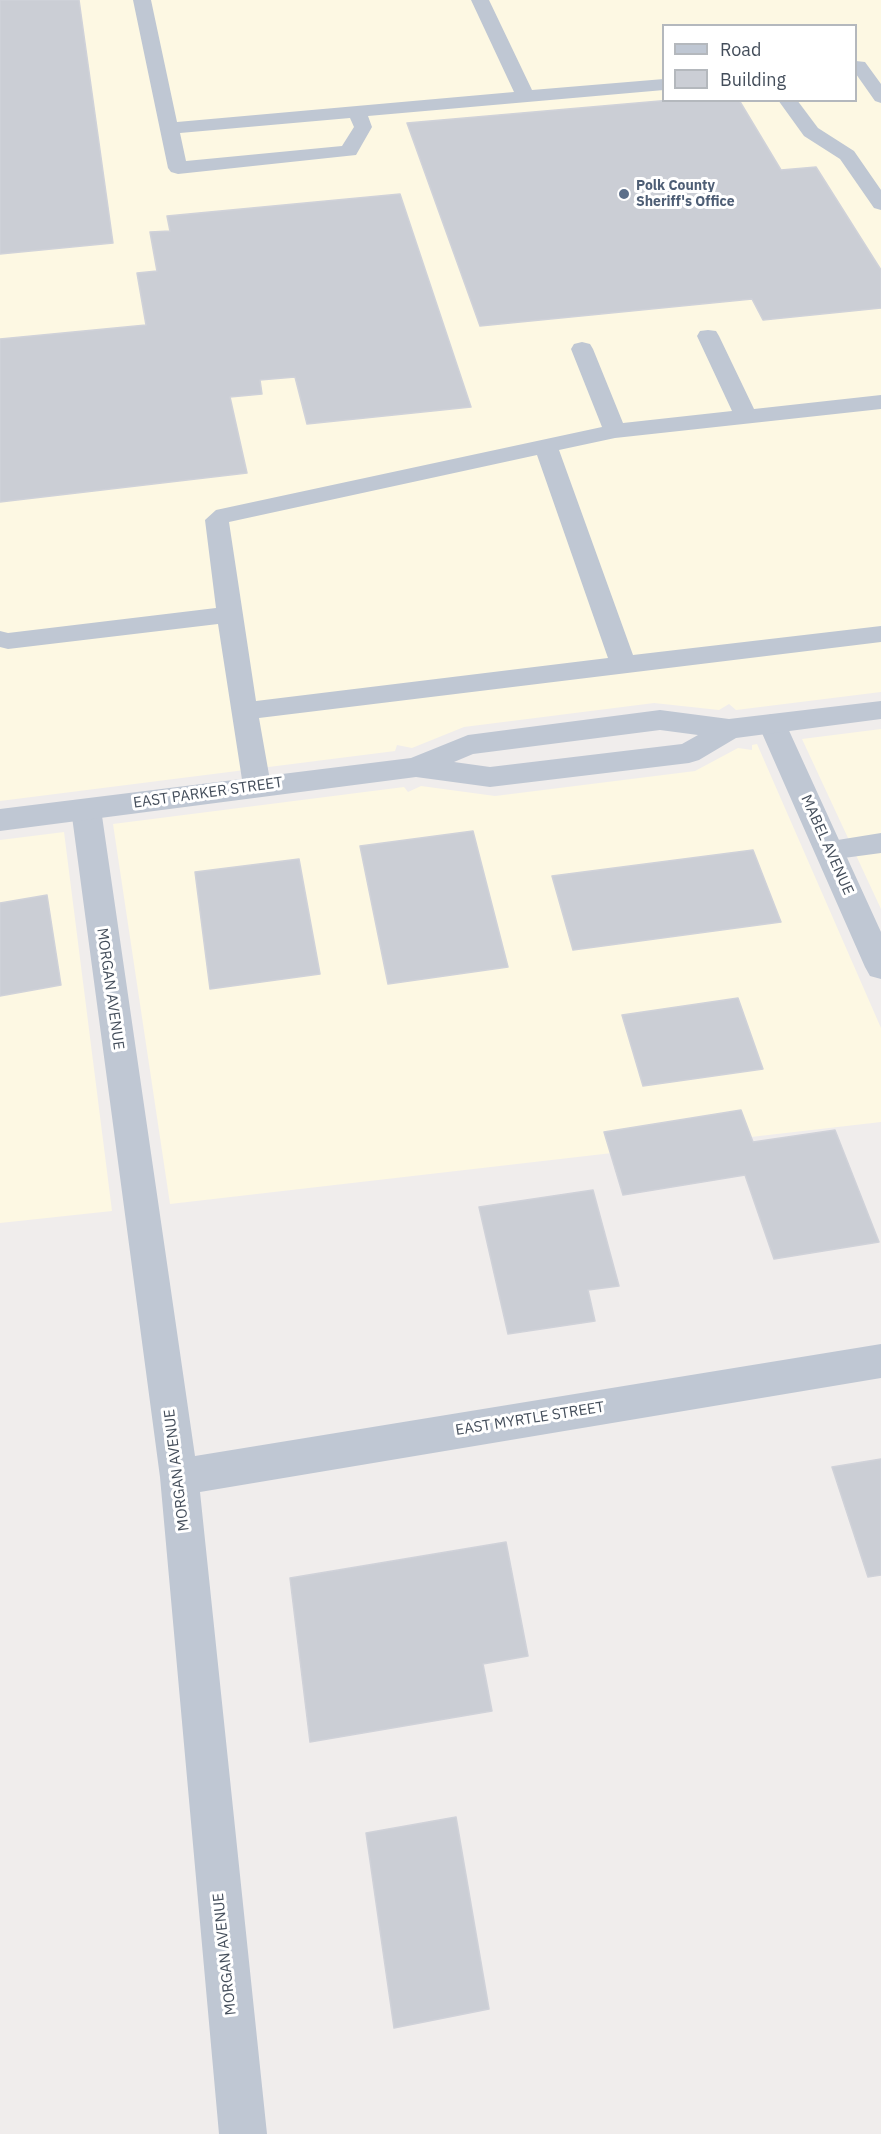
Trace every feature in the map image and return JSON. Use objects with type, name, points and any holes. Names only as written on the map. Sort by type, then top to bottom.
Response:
[{"type":"street","name":"EAST PARKER STREET","points":[[0,820],[416,767],[490,777],[689,753],[729,729],[881,710]]},
{"type":"street","name":"MABEL AVENUE","points":[[772,724],[881,967]]},
{"type":"street","name":"MORGAN AVENUE","points":[[86,809],[179,1477],[243,2134]]},
{"type":"street","name":"EAST MYRTLE STREET","points":[[179,1477],[881,1361]]},
{"type":"lane","points":[[142,0],[178,168],[349,151],[363,127],[357,111]]},
{"type":"lane","points":[[480,0],[526,97]]},
{"type":"lane","points":[[857,67],[881,64]]},
{"type":"lane","points":[[857,67],[881,97]]},
{"type":"lane","points":[[170,128],[662,84]]},
{"type":"lane","points":[[789,102],[811,132],[846,155],[881,204]]},
{"type":"lane","points":[[708,336],[746,417]]},
{"type":"lane","points":[[582,349],[615,431]]},
{"type":"lane","points":[[257,786],[229,615],[217,520],[224,515],[615,431],[881,402]]},
{"type":"lane","points":[[546,446],[623,664]]},
{"type":"lane","points":[[0,639],[8,641],[229,615]]},
{"type":"lane","points":[[244,711],[881,634]]},
{"type":"lane","points":[[829,850],[881,843]]},
{"type":"shaded area","points":[[0,0],[881,0],[881,692],[736,710],[729,704],[719,710],[654,703],[464,727],[412,748],[397,745],[395,751],[0,801]]},
{"type":"shaded area","points":[[881,729],[881,909],[802,739]]},
{"type":"shaded area","points":[[757,744],[881,1028],[881,1122],[170,1204],[113,824],[404,787],[408,792],[421,786],[495,796],[695,771],[738,748],[752,750],[752,745]]},
{"type":"shaded area","points":[[64,832],[112,1211],[0,1223],[0,840]]},
{"type":"building","points":[[0,0],[79,0],[113,243],[0,254]]},
{"type":"building","points":[[662,101],[740,102],[781,170],[816,167],[881,270],[881,308],[763,320],[752,299],[480,326],[407,123]]},
{"type":"building","points":[[400,194],[471,407],[307,424],[295,377],[260,380],[262,394],[230,397],[247,473],[0,502],[0,339],[146,325],[137,273],[157,271],[150,232],[170,231],[167,216]]},
{"type":"building","points":[[473,831],[508,967],[388,984],[360,846]]},
{"type":"building","points":[[753,850],[781,922],[573,950],[552,876]]},
{"type":"building","points":[[299,859],[320,974],[210,989],[195,872]]},
{"type":"building","points":[[47,895],[61,985],[0,996],[0,903]]},
{"type":"building","points":[[738,998],[763,1069],[643,1086],[622,1015]]},
{"type":"building","points":[[741,1110],[753,1142],[835,1130],[879,1242],[774,1259],[745,1175],[623,1195],[604,1132]]},
{"type":"building","points":[[593,1190],[619,1286],[588,1290],[595,1321],[508,1334],[479,1207]]},
{"type":"building","points":[[881,1459],[881,1575],[868,1577],[832,1467]]},
{"type":"building","points":[[506,1542],[528,1656],[483,1664],[492,1711],[310,1742],[290,1578]]},
{"type":"building","points":[[456,1817],[489,2009],[394,2028],[366,1833]]},
{"type":"place","name":"Polk County Sheriff's Office","points":[[624,194]]}]
